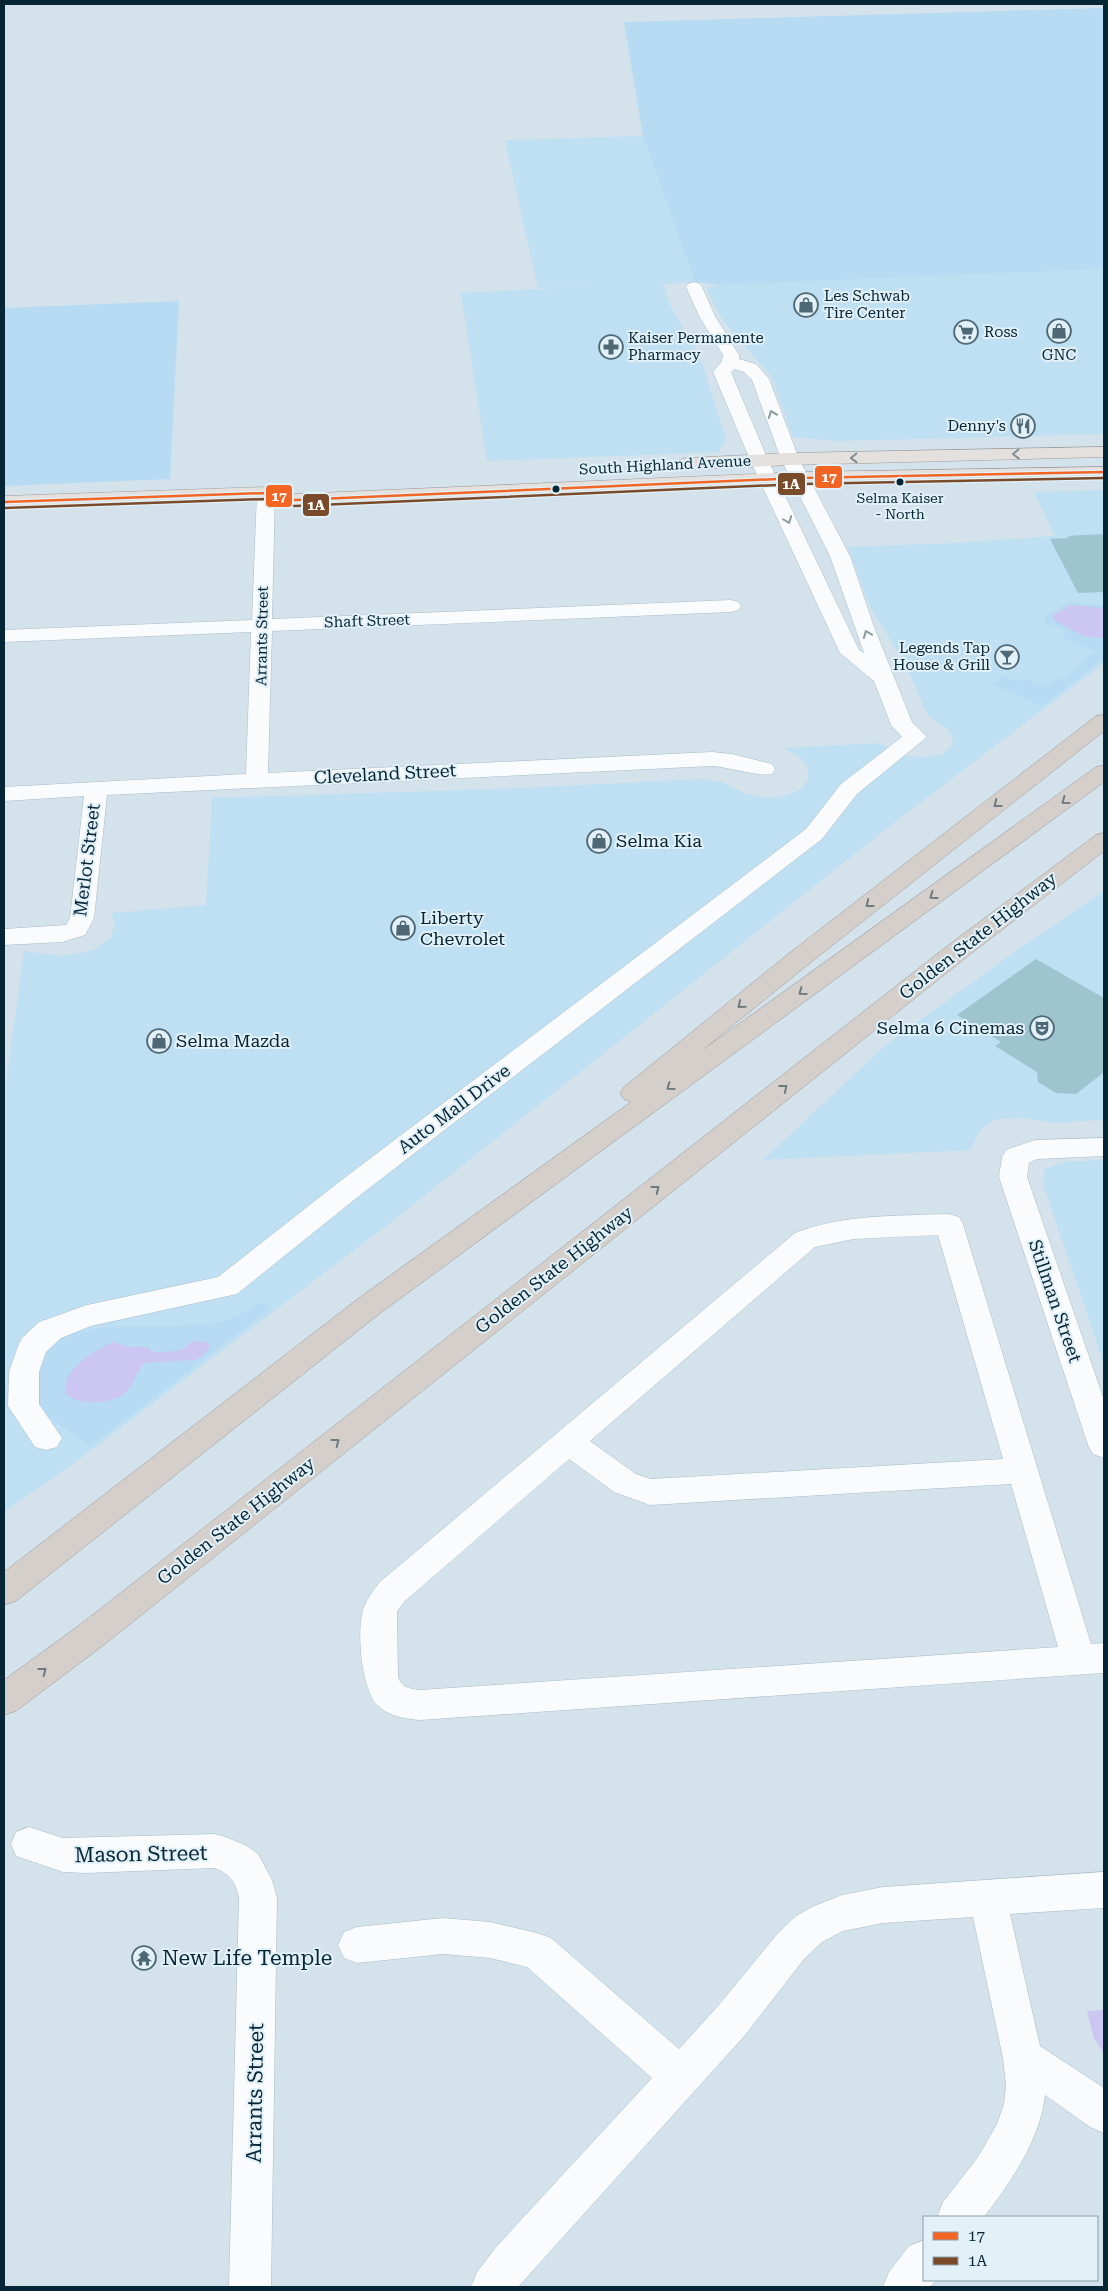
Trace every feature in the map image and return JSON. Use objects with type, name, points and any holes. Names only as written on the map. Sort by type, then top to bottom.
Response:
[{"type":"highway","points":[[4,1591],[370,1306],[796,961],[1104,721]]},
{"type":"highway","points":[[370,1306],[1104,772]]},
{"type":"highway","name":"Golden State Highway","points":[[4,1700],[93,1634],[955,953],[1104,840]]},
{"type":"highway","points":[[955,953],[1104,858]]},
{"type":"main road","name":"South Highland Avenue","points":[[664,465],[790,459],[1104,452]]},
{"type":"main road","name":"South Highland Avenue","points":[[4,502],[266,493],[295,500],[769,479],[1104,472]]},
{"type":"main road","name":"South Highland Avenue","points":[[266,493],[297,483],[410,477]]},
{"type":"street","points":[[694,287],[706,316],[731,355],[730,362],[722,372],[759,460],[850,653],[885,679]]},
{"type":"street","points":[[730,362],[750,368],[760,379],[790,459],[840,556],[864,627],[885,679]]},
{"type":"street","name":"Arrants Street","points":[[257,780],[266,493]]},
{"type":"street","name":"Shaft Street","points":[[4,636],[731,606]]},
{"type":"street","name":"Auto Mall Drive","points":[[46,1438],[23,1406],[24,1372],[33,1346],[50,1330],[87,1316],[227,1286],[357,1182],[814,834],[849,789],[916,737],[902,725],[885,679]]},
{"type":"street","name":"Cleveland Street","points":[[4,794],[257,780],[721,759],[764,769]]},
{"type":"street","name":"Merlot Street","points":[[4,937],[62,934],[76,930],[82,918],[96,789]]},
{"type":"street","name":"Stillman Street","points":[[1104,1147],[1035,1150],[1016,1157],[1013,1177],[1104,1445]]},
{"type":"street","points":[[948,1224],[1022,1471],[1092,1659],[420,1706],[407,1706],[396,1701],[388,1694],[382,1684],[379,1670],[378,1618],[382,1606],[393,1591],[567,1441],[805,1240],[814,1235],[840,1230],[948,1224]]},
{"type":"street","points":[[567,1441],[625,1483],[650,1492],[1022,1471]]},
{"type":"street","name":"Mason Street","points":[[29,1844],[63,1855],[86,1856],[214,1851],[228,1854],[242,1862],[250,1873],[256,1885],[258,1898]]},
{"type":"street","points":[[492,2287],[512,2261],[732,2020],[791,1946],[809,1929],[827,1919],[862,1908],[883,1905],[1104,1890]]},
{"type":"street","name":"Arrants Street","points":[[250,2287],[258,1898]]},
{"type":"street","points":[[959,2216],[992,2172],[1008,2145],[1018,2123],[1026,2083],[1023,2058],[988,1899]]},
{"type":"street","points":[[357,1945],[443,1936],[490,1940],[537,1951],[679,2076]]},
{"type":"street","points":[[1023,2058],[1080,2095],[1104,2114]]},
{"type":"street","points":[[904,2287],[923,2262]]},
{"type":"shaded area","points":[[1104,8],[1104,269],[718,285],[695,282],[643,136],[624,22]]},
{"type":"shaded area","points":[[643,136],[695,282],[663,284],[671,307],[701,359],[726,439],[718,452],[487,461],[461,293],[599,286],[538,288],[505,140]]},
{"type":"shaded area","points":[[1104,269],[1104,434],[838,441],[793,437],[771,376],[723,321],[706,288],[718,285]]},
{"type":"shaded area","points":[[179,301],[170,479],[4,486],[4,308]]},
{"type":"shaded area","points":[[1104,490],[1104,663],[895,822],[390,1223],[73,1464],[4,1512],[4,1097],[24,951],[60,956],[82,953],[93,950],[111,938],[115,923],[111,913],[206,905],[212,798],[523,788],[702,779],[722,782],[747,794],[769,798],[785,796],[802,789],[808,779],[808,768],[800,757],[783,748],[881,743],[894,752],[905,756],[928,757],[941,755],[951,747],[953,737],[949,730],[930,717],[925,710],[905,663],[871,609],[848,547],[956,543],[1055,536],[1034,492]]},
{"type":"shaded area","points":[[1069,602],[1104,606],[1104,658],[1042,706],[993,684],[1003,676],[1018,682],[1024,678],[1047,687],[1060,677],[1065,678],[1084,663],[1082,662],[1095,651],[1061,638],[1068,632],[1043,622],[1047,615]]},
{"type":"shaded area","points":[[1071,605],[1104,608],[1104,638],[1084,636],[1055,621],[1053,618],[1054,614]]},
{"type":"shaded area","points":[[1104,891],[1104,1120],[1051,1123],[1024,1118],[996,1119],[979,1131],[971,1150],[763,1160],[887,1044],[1023,946]]},
{"type":"shaded area","points":[[1104,1160],[1104,1364],[1043,1184],[1045,1169],[1063,1162]]},
{"type":"shaded area","points":[[261,1302],[270,1309],[90,1446],[30,1404],[36,1355],[61,1338],[99,1328],[201,1325],[226,1321]]},
{"type":"shaded area","points":[[193,1341],[208,1342],[210,1347],[195,1360],[145,1363],[128,1390],[115,1399],[87,1402],[71,1398],[65,1393],[66,1384],[74,1368],[97,1350],[113,1342],[131,1347],[147,1347],[154,1352],[164,1352],[181,1350]]},
{"type":"shaded area","points":[[1104,2010],[1104,2053],[1094,2039],[1087,2011]]},
{"type":"building","points":[[1104,534],[1104,592],[1078,593],[1050,539]]},
{"type":"building","name":"Selma 6 Cinemas","points":[[1036,959],[1104,998],[1104,1072],[1076,1094],[1056,1093],[1038,1082],[1037,1072],[995,1046],[1001,1042],[957,1015]]},
{"type":"transit line","name":"17","points":[[4,502],[266,493],[295,500],[800,478],[1104,472]]},
{"type":"transit line","name":"1A","points":[[4,508],[265,499],[295,506],[800,484],[1104,478]]},
{"type":"place","name":"Les Schwab Tire Center","points":[[806,305]]},
{"type":"place","name":"GNC","points":[[1059,331]]},
{"type":"place","name":"Ross","points":[[966,332]]},
{"type":"place","name":"Kaiser Permanente Pharmacy","points":[[611,347]]},
{"type":"place","name":"Denny's","points":[[1023,426]]},
{"type":"place","name":"Selma Kaiser - North","points":[[900,482]]},
{"type":"place","name":"Legends Tap House & Grill","points":[[1007,657]]},
{"type":"place","name":"Selma Kia","points":[[599,841]]},
{"type":"place","name":"Liberty Chevrolet","points":[[403,928]]},
{"type":"place","name":"Selma 6 Cinemas","points":[[1042,1028]]},
{"type":"place","name":"Selma Mazda","points":[[159,1041]]},
{"type":"place","name":"New Life Temple","points":[[144,1958]]}]
